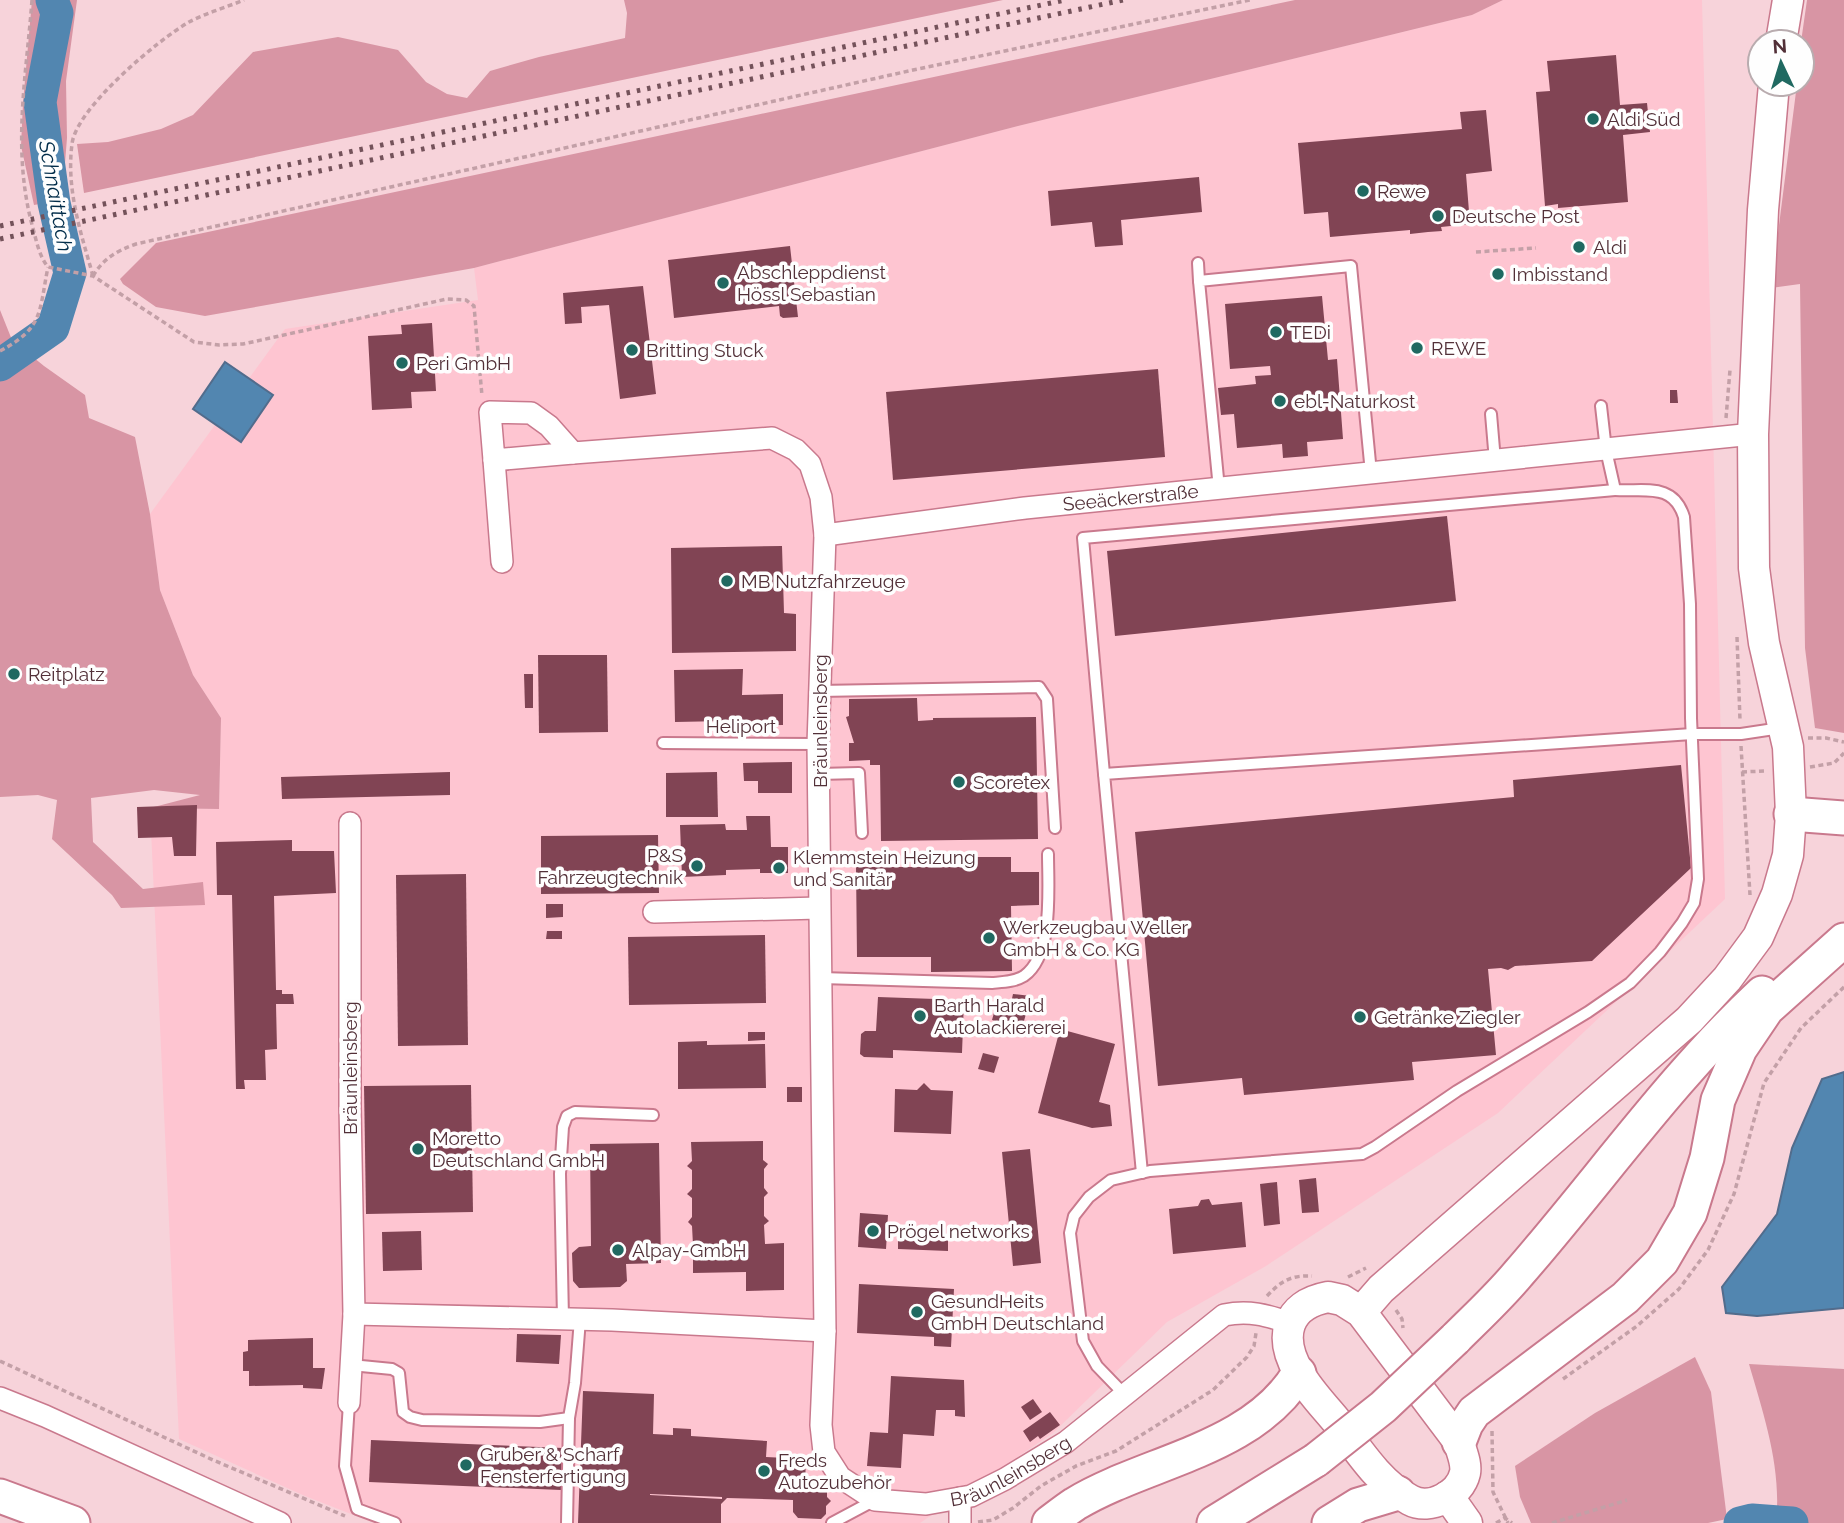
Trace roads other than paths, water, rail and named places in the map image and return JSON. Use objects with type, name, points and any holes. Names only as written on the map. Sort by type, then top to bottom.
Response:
[{"type":"main road","points":[[1783,28],[1787,0]]},
{"type":"main road","points":[[1361,1312],[1381,1289],[1689,1020],[1727,979],[1758,937],[1777,894],[1788,855],[1791,814],[1785,733],[1764,643],[1754,568],[1753,434],[1763,210],[1773,98]]},
{"type":"main road","points":[[1791,814],[1844,818]]},
{"type":"main road","points":[[1214,1523],[1315,1460],[1383,1406],[1455,1339],[1518,1275],[1604,1168],[1720,1032],[1793,963],[1844,927]]},
{"type":"main road","points":[[1459,1442],[1474,1412],[1625,1298],[1662,1261],[1690,1213],[1707,1158],[1718,1100],[1740,1049],[1767,1009],[1844,940]]},
{"type":"main road","points":[[1328,1297],[1342,1300],[1361,1312],[1459,1442],[1465,1473],[1448,1496],[1427,1504],[1413,1502],[1398,1493],[1376,1473],[1299,1373],[1287,1343],[1290,1323],[1298,1309],[1312,1300],[1328,1297]]},
{"type":"main road","points":[[1049,1523],[1076,1504],[1178,1460],[1266,1413],[1287,1393],[1299,1373]]},
{"type":"main road","points":[[1329,1523],[1358,1505],[1398,1493]]},
{"type":"main road","points":[[0,1496],[73,1523]]},
{"type":"main road","points":[[1448,1496],[1467,1523]]},
{"type":"street","points":[[502,562],[490,412],[531,413],[549,426],[573,453]]},
{"type":"street","name":"Seeäckerstraße","points":[[825,535],[1025,508],[1753,434]]},
{"type":"street","points":[[494,460],[772,438],[796,450],[810,464],[821,497],[825,535]]},
{"type":"street","name":"Bräunleinsberg","points":[[825,535],[818,744],[825,1331],[821,1425],[824,1452],[839,1477],[875,1500],[926,1504],[971,1496],[1066,1442],[1224,1315],[1240,1312],[1260,1313],[1290,1323]]},
{"type":"street","name":"Bräunleinsberg","points":[[349,1403],[354,1314],[350,1106],[350,823]]},
{"type":"street","points":[[654,912],[819,908]]},
{"type":"street","points":[[354,1314],[572,1319],[825,1331]]},
{"type":"street","points":[[0,1398],[280,1523]]},
{"type":"street","points":[[960,1497],[960,1523]]},
{"type":"lane","points":[[1198,263],[1219,489]]},
{"type":"lane","points":[[1199,281],[1351,267],[1371,474]]},
{"type":"lane","points":[[1601,406],[1606,450],[1615,490]]},
{"type":"lane","points":[[1491,414],[1495,461]]},
{"type":"lane","points":[[1125,1395],[1097,1366],[1083,1341],[1070,1234],[1074,1216],[1089,1197],[1111,1181],[1142,1173],[1362,1154],[1630,983],[1660,952],[1694,903],[1698,879],[1690,604],[1684,517],[1680,504],[1671,494],[1615,490],[1083,538],[1142,1173]]},
{"type":"lane","points":[[819,691],[1040,687],[1047,699],[1055,828]]},
{"type":"lane","points":[[1104,774],[1692,734],[1785,733]]},
{"type":"lane","name":"Heliport","points":[[663,743],[818,744]]},
{"type":"lane","points":[[819,774],[859,773],[862,833]]},
{"type":"lane","points":[[821,978],[992,983],[1017,980],[1034,967],[1046,932],[1048,854]]},
{"type":"lane","points":[[567,1523],[569,1418],[575,1383],[560,1174],[563,1127],[567,1116],[575,1112],[653,1115]]},
{"type":"lane","points":[[351,1365],[393,1369],[399,1373],[403,1412],[422,1420],[540,1422],[569,1418]]},
{"type":"lane","points":[[349,1403],[345,1466],[357,1509],[396,1523]]},
{"type":"lane","points":[[832,1523],[875,1500]]},
{"type":"water","points":[[225,362],[273,395],[241,442],[193,409]]},
{"type":"water","points":[[1844,1072],[1844,1308],[1757,1316],[1726,1313],[1722,1287],[1777,1214],[1792,1148],[1822,1079]]},
{"type":"waterway","name":"Schnaittach","points":[[0,365],[53,328],[70,273],[54,203],[40,102],[57,13],[52,0]]},
{"type":"waterway","points":[[1740,1523],[1752,1520],[1792,1523]]},
{"type":"railway","points":[[0,226],[1065,0]]},
{"type":"railway","points":[[0,239],[1123,0]]},
{"type":"place","name":"Aldi Süd","points":[[1593,119]]},
{"type":"place","name":"Rewe","points":[[1363,191]]},
{"type":"place","name":"Deutsche Post","points":[[1438,216]]},
{"type":"place","name":"Aldi","points":[[1579,247]]},
{"type":"place","name":"Imbisstand","points":[[1498,274]]},
{"type":"place","name":"Abschleppdienst Hössl Sebastian","points":[[723,283]]},
{"type":"place","name":"TEDi","points":[[1276,332]]},
{"type":"place","name":"REWE","points":[[1417,348]]},
{"type":"place","name":"Britting Stuck","points":[[632,350]]},
{"type":"place","name":"Peri GmbH","points":[[402,363]]},
{"type":"place","name":"ebl-Naturkost","points":[[1280,401]]},
{"type":"place","name":"MB Nutzfahrzeuge","points":[[727,581]]},
{"type":"place","name":"Reitplatz","points":[[14,674]]},
{"type":"place","name":"Scoretex","points":[[959,782]]},
{"type":"place","name":"P&S Fahrzeugtechnik","points":[[697,866]]},
{"type":"place","name":"Klemmstein Heizung und Sanitär","points":[[779,868]]},
{"type":"place","name":"Werkzeugbau Weller GmbH & Co. KG","points":[[989,938]]},
{"type":"place","name":"Barth Harald Autolackiererei","points":[[920,1016]]},
{"type":"place","name":"Getränke Ziegler","points":[[1360,1017]]},
{"type":"place","name":"Moretto Deutschland GmbH","points":[[418,1149]]},
{"type":"place","name":"Prögel networks","points":[[873,1231]]},
{"type":"place","name":"Alpay-GmbH","points":[[618,1250]]},
{"type":"place","name":"GesundHeits GmbH Deutschland","points":[[917,1312]]},
{"type":"place","name":"Gruber & Scharf Fensterfertigung","points":[[466,1465]]},
{"type":"place","name":"Freds Autozubehör","points":[[764,1471]]}]
